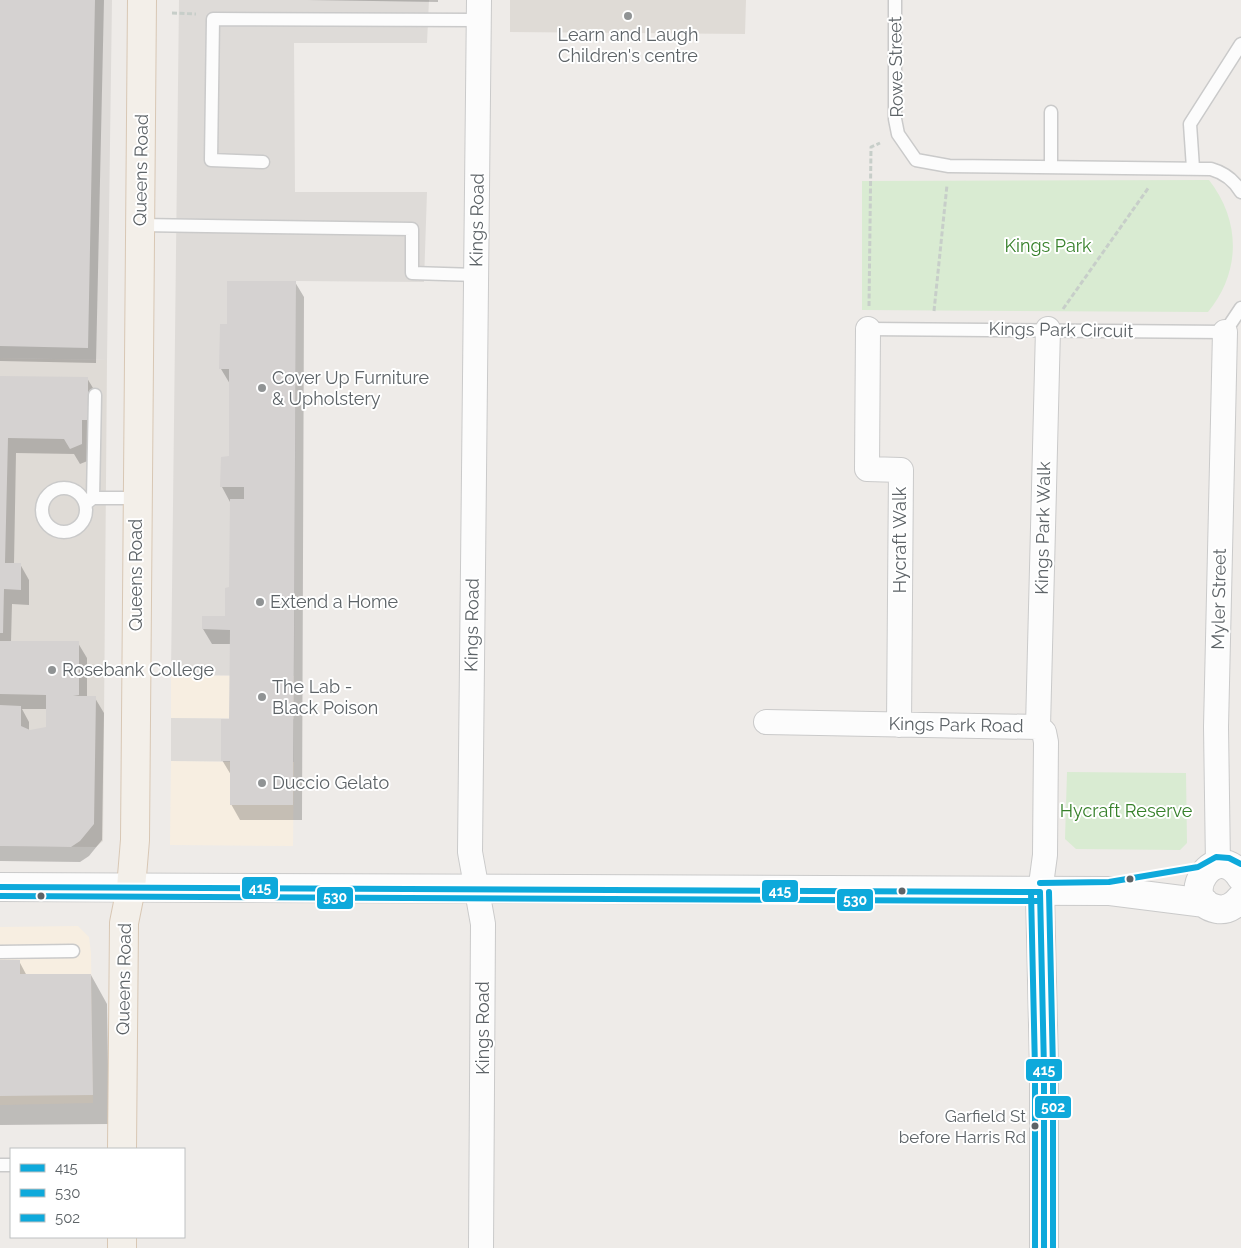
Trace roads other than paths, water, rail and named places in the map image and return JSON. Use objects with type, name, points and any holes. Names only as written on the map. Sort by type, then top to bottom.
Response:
[{"type":"main road","name":"Queens Road","points":[[122,1148],[123,936],[135,840],[142,0]]},
{"type":"main road","points":[[0,887],[1040,892],[1110,891],[1233,884],[1224,910],[1211,907],[1205,903],[1110,891]]},
{"type":"main road","points":[[1040,892],[1044,1069],[1044,1248]]},
{"type":"street","name":"Kings Road","points":[[479,10],[470,852],[483,924],[481,1248]]},
{"type":"street","name":"Hycraft Walk","points":[[868,329],[866,469],[901,470],[898,725]]},
{"type":"street","name":"Kings Park Walk","points":[[1038,727],[1048,329]]},
{"type":"street","name":"Myler Street","points":[[1225,332],[1217,717],[1233,884]]},
{"type":"street","name":"Kings Park Road","points":[[766,722],[1038,727],[1044,732],[1046,742],[1045,855],[1040,892]]},
{"type":"lane","name":"Rowe Street","points":[[895,0],[895,118],[898,134],[916,160],[949,166],[1051,167]]},
{"type":"lane","points":[[263,162],[210,160],[213,19],[479,10]]},
{"type":"lane","points":[[1193,168],[1190,124],[1241,44]]},
{"type":"lane","points":[[1051,112],[1051,167],[1193,168],[1222,172],[1230,178],[1241,192]]},
{"type":"lane","points":[[140,225],[412,229],[412,273],[476,275]]},
{"type":"lane","points":[[1225,332],[1241,308]]},
{"type":"lane","name":"Kings Park Circuit","points":[[868,329],[1048,329],[1225,332]]},
{"type":"lane","points":[[95,395],[90,501],[137,498]]},
{"type":"lane","points":[[0,952],[73,951]]},
{"type":"place","name":"Learn and Laugh Children's centre","points":[[628,16]]},
{"type":"place","name":"Cover Up Furniture & Upholstery","points":[[262,388]]},
{"type":"place","name":"Extend a Home","points":[[260,602]]},
{"type":"place","name":"Rosebank College","points":[[52,670]]},
{"type":"place","name":"The Lab - Black Poison","points":[[262,697]]},
{"type":"place","name":"Duccio Gelato","points":[[262,783]]},
{"type":"place","name":"Garfield St before Harris Rd","points":[[1035,1126]]},
{"type":"park label","name":"Kings Park","points":[[1048,246]]},
{"type":"park label","name":"Hycraft Reserve","points":[[1126,811]]}]
